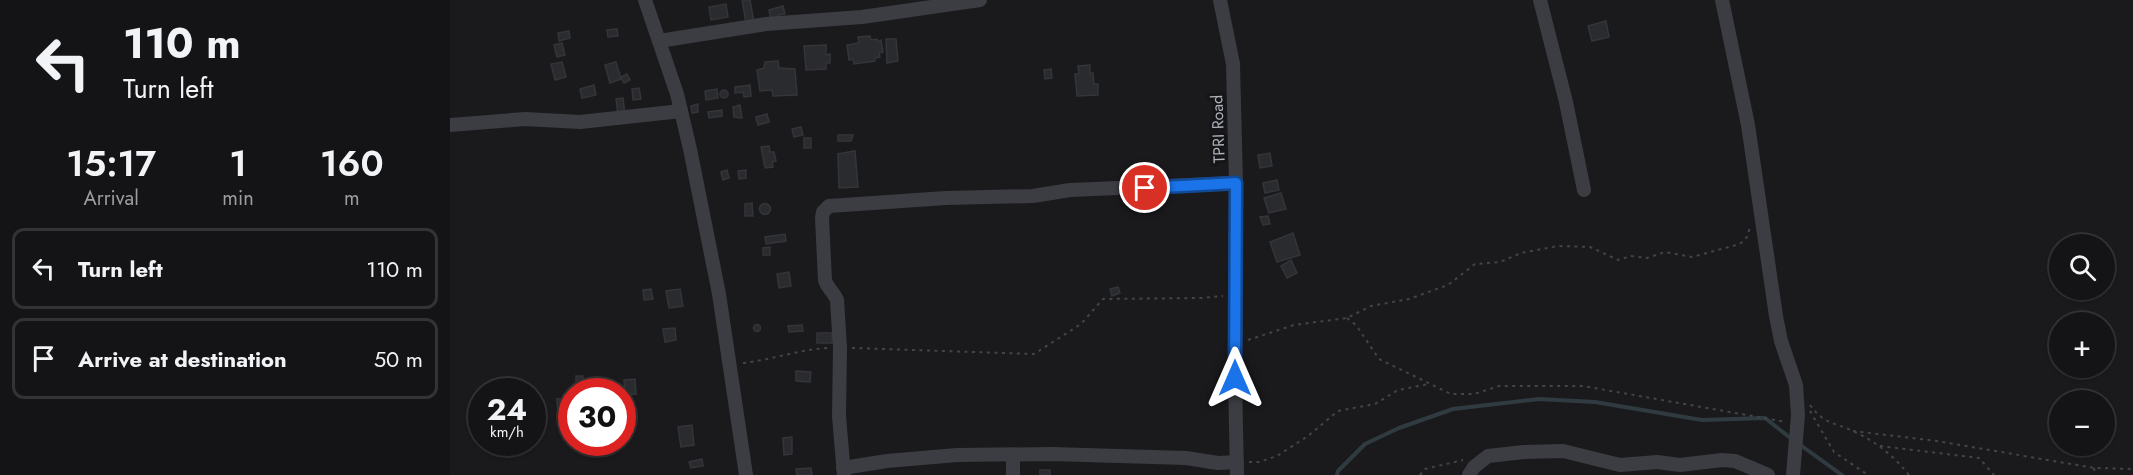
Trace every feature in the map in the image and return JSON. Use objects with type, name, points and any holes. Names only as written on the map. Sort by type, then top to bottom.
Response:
[{"type":"street","points":[[645,0],[681,111],[690,148],[719,294],[746,475]]},
{"type":"street","points":[[659,41],[766,24],[862,17],[980,0]]},
{"type":"street","name":"TPRI Road","points":[[1220,0],[1233,64],[1236,183],[1237,468]]},
{"type":"street","points":[[1540,0],[1566,102],[1584,190]]},
{"type":"street","points":[[1722,0],[1748,125],[1781,341],[1796,385],[1798,415],[1793,475]]},
{"type":"street","points":[[450,125],[525,119],[580,122],[681,111]]},
{"type":"street","points":[[1236,183],[1070,190],[1033,196],[958,198],[829,207],[823,212],[822,218],[825,280],[837,300],[840,348],[839,416],[844,472],[924,457],[1052,454],[1186,458],[1237,468]]},
{"type":"street","points":[[1469,475],[1484,459],[1494,455],[1563,451],[1620,465],[1657,462],[1680,465],[1722,460],[1742,464],[1768,475]]},
{"type":"street","points":[[1013,455],[1013,475]]},
{"type":"path","points":[[1235,345],[1294,325],[1347,318],[1371,306],[1409,299],[1448,285],[1475,264],[1500,262],[1521,253],[1558,246],[1590,247],[1618,260],[1631,256],[1647,258],[1665,252],[1692,257],[1730,247],[1740,244],[1747,237],[1753,219],[1761,206]]},
{"type":"path","points":[[729,365],[765,361],[810,349],[1034,354],[1081,324],[1103,299],[1202,298],[1235,295]]},
{"type":"path","points":[[1347,318],[1356,325],[1380,358],[1451,394],[1474,394],[1499,386],[1583,386],[1797,424]]},
{"type":"path","points":[[1237,468],[1277,456],[1308,436],[1338,411],[1375,404],[1398,390],[1431,383]]},
{"type":"path","points":[[1796,385],[1818,416],[1881,446],[1909,475]]},
{"type":"path","points":[[1806,404],[1834,452],[1868,475]]},
{"type":"path","points":[[1853,431],[1937,441],[2094,468],[2133,469]]},
{"type":"path","points":[[1881,446],[1979,458],[1994,475]]},
{"type":"path","points":[[1420,475],[1425,469],[1456,461],[1484,459]]},
{"type":"path","points":[[2094,468],[2095,475]]},
{"type":"building","points":[[742,0],[750,0],[754,22],[746,23]]},
{"type":"building","points":[[726,4],[728,17],[711,20],[709,7]]},
{"type":"building","points":[[783,6],[785,14],[779,15],[780,19],[771,21],[769,10]]},
{"type":"building","points":[[1606,21],[1609,37],[1592,41],[1588,26]]},
{"type":"building","points":[[617,29],[618,36],[608,37],[607,30]]},
{"type":"building","points":[[569,31],[570,38],[559,41],[558,33]]},
{"type":"building","points":[[870,36],[871,40],[877,39],[878,42],[881,40],[883,52],[879,53],[880,57],[875,58],[875,61],[854,64],[853,59],[849,60],[847,45],[859,43],[858,37]]},
{"type":"building","points":[[886,39],[896,39],[898,61],[887,63]]},
{"type":"building","points":[[562,43],[565,55],[557,57],[554,45]]},
{"type":"building","points":[[826,45],[826,55],[830,54],[830,63],[826,63],[826,69],[806,70],[804,46]]},
{"type":"building","points":[[778,61],[779,68],[795,69],[797,95],[773,96],[772,90],[760,91],[757,70],[764,68],[765,62]]},
{"type":"building","points":[[562,62],[566,77],[555,80],[551,64]]},
{"type":"building","points":[[616,62],[621,79],[610,83],[605,65]]},
{"type":"building","points":[[1090,65],[1094,84],[1098,84],[1098,95],[1077,96],[1075,74],[1079,74],[1078,66]]},
{"type":"building","points":[[1051,69],[1052,78],[1045,79],[1044,70]]},
{"type":"building","points":[[627,74],[630,80],[624,83],[621,77]]},
{"type":"building","points":[[594,85],[596,95],[582,98],[580,89]]},
{"type":"building","points":[[750,85],[751,96],[744,97],[743,92],[735,93],[735,87]]},
{"type":"building","points":[[639,88],[641,99],[633,100],[632,89]]},
{"type":"building","points":[[717,89],[718,98],[706,100],[705,91]]},
{"type":"building","points":[[724,90],[728,94],[724,98],[720,94]]},
{"type":"building","points":[[623,98],[625,115],[618,115],[616,99]]},
{"type":"building","points":[[698,104],[698,112],[692,113],[691,106]]},
{"type":"building","points":[[740,105],[742,118],[734,117],[733,107]]},
{"type":"building","points":[[722,110],[722,116],[709,118],[708,112]]},
{"type":"building","points":[[767,114],[769,122],[758,125],[756,117]]},
{"type":"building","points":[[801,127],[803,135],[794,137],[792,129]]},
{"type":"building","points":[[838,135],[853,135],[851,141],[838,141]]},
{"type":"building","points":[[804,138],[811,138],[811,148],[804,148]]},
{"type":"building","points":[[769,146],[770,152],[774,152],[776,161],[772,162],[773,167],[765,168],[761,147]]},
{"type":"building","points":[[855,151],[858,187],[839,188],[838,154]]},
{"type":"building","points":[[1270,153],[1272,166],[1260,168],[1258,155]]},
{"type":"building","points":[[727,170],[729,178],[723,180],[721,172]]},
{"type":"building","points":[[746,170],[746,178],[739,179],[738,171]]},
{"type":"building","points":[[1277,180],[1279,190],[1265,193],[1263,183]]},
{"type":"building","points":[[1281,193],[1286,209],[1269,213],[1264,198]]},
{"type":"building","points":[[752,203],[753,216],[745,216],[745,204]]},
{"type":"building","points":[[765,203],[771,209],[765,215],[759,209]]},
{"type":"building","points":[[1268,216],[1270,224],[1263,225],[1260,217]]},
{"type":"building","points":[[1293,233],[1300,255],[1277,262],[1270,242]]},
{"type":"building","points":[[785,234],[786,241],[766,244],[765,237]]},
{"type":"building","points":[[770,247],[770,255],[763,255],[763,248]]},
{"type":"building","points":[[1291,260],[1297,273],[1287,278],[1281,266]]},
{"type":"building","points":[[789,272],[791,286],[779,288],[777,274]]},
{"type":"building","points":[[1118,287],[1120,293],[1112,296],[1110,289]]},
{"type":"building","points":[[651,289],[653,299],[644,300],[643,290]]},
{"type":"building","points":[[680,289],[683,306],[669,308],[666,291]]},
{"type":"building","points":[[757,324],[761,328],[757,332],[753,328]]},
{"type":"building","points":[[802,325],[803,331],[789,332],[788,326]]},
{"type":"building","points":[[675,328],[676,340],[665,342],[663,329]]},
{"type":"building","points":[[817,333],[832,333],[832,343],[817,343]]},
{"type":"building","points":[[796,371],[811,372],[810,382],[796,381]]},
{"type":"building","points":[[692,425],[694,445],[681,447],[678,427]]},
{"type":"building","points":[[792,437],[792,454],[784,455],[783,438]]},
{"type":"building","points":[[702,459],[703,466],[691,468],[689,462]]},
{"type":"building","points":[[811,468],[812,475],[797,475],[796,469]]},
{"type":"building","points":[[1040,470],[1050,470],[1050,475],[1040,475]]},
{"type":"waterway","points":[[1337,475],[1338,471],[1365,444],[1399,428],[1453,409],[1539,399],[1595,402],[1702,420],[1765,418],[1793,440]]},
{"type":"waterway","points":[[1799,444],[1842,475]]},
{"type":"route","points":[[1145,188],[1236,183],[1235,378]]}]
